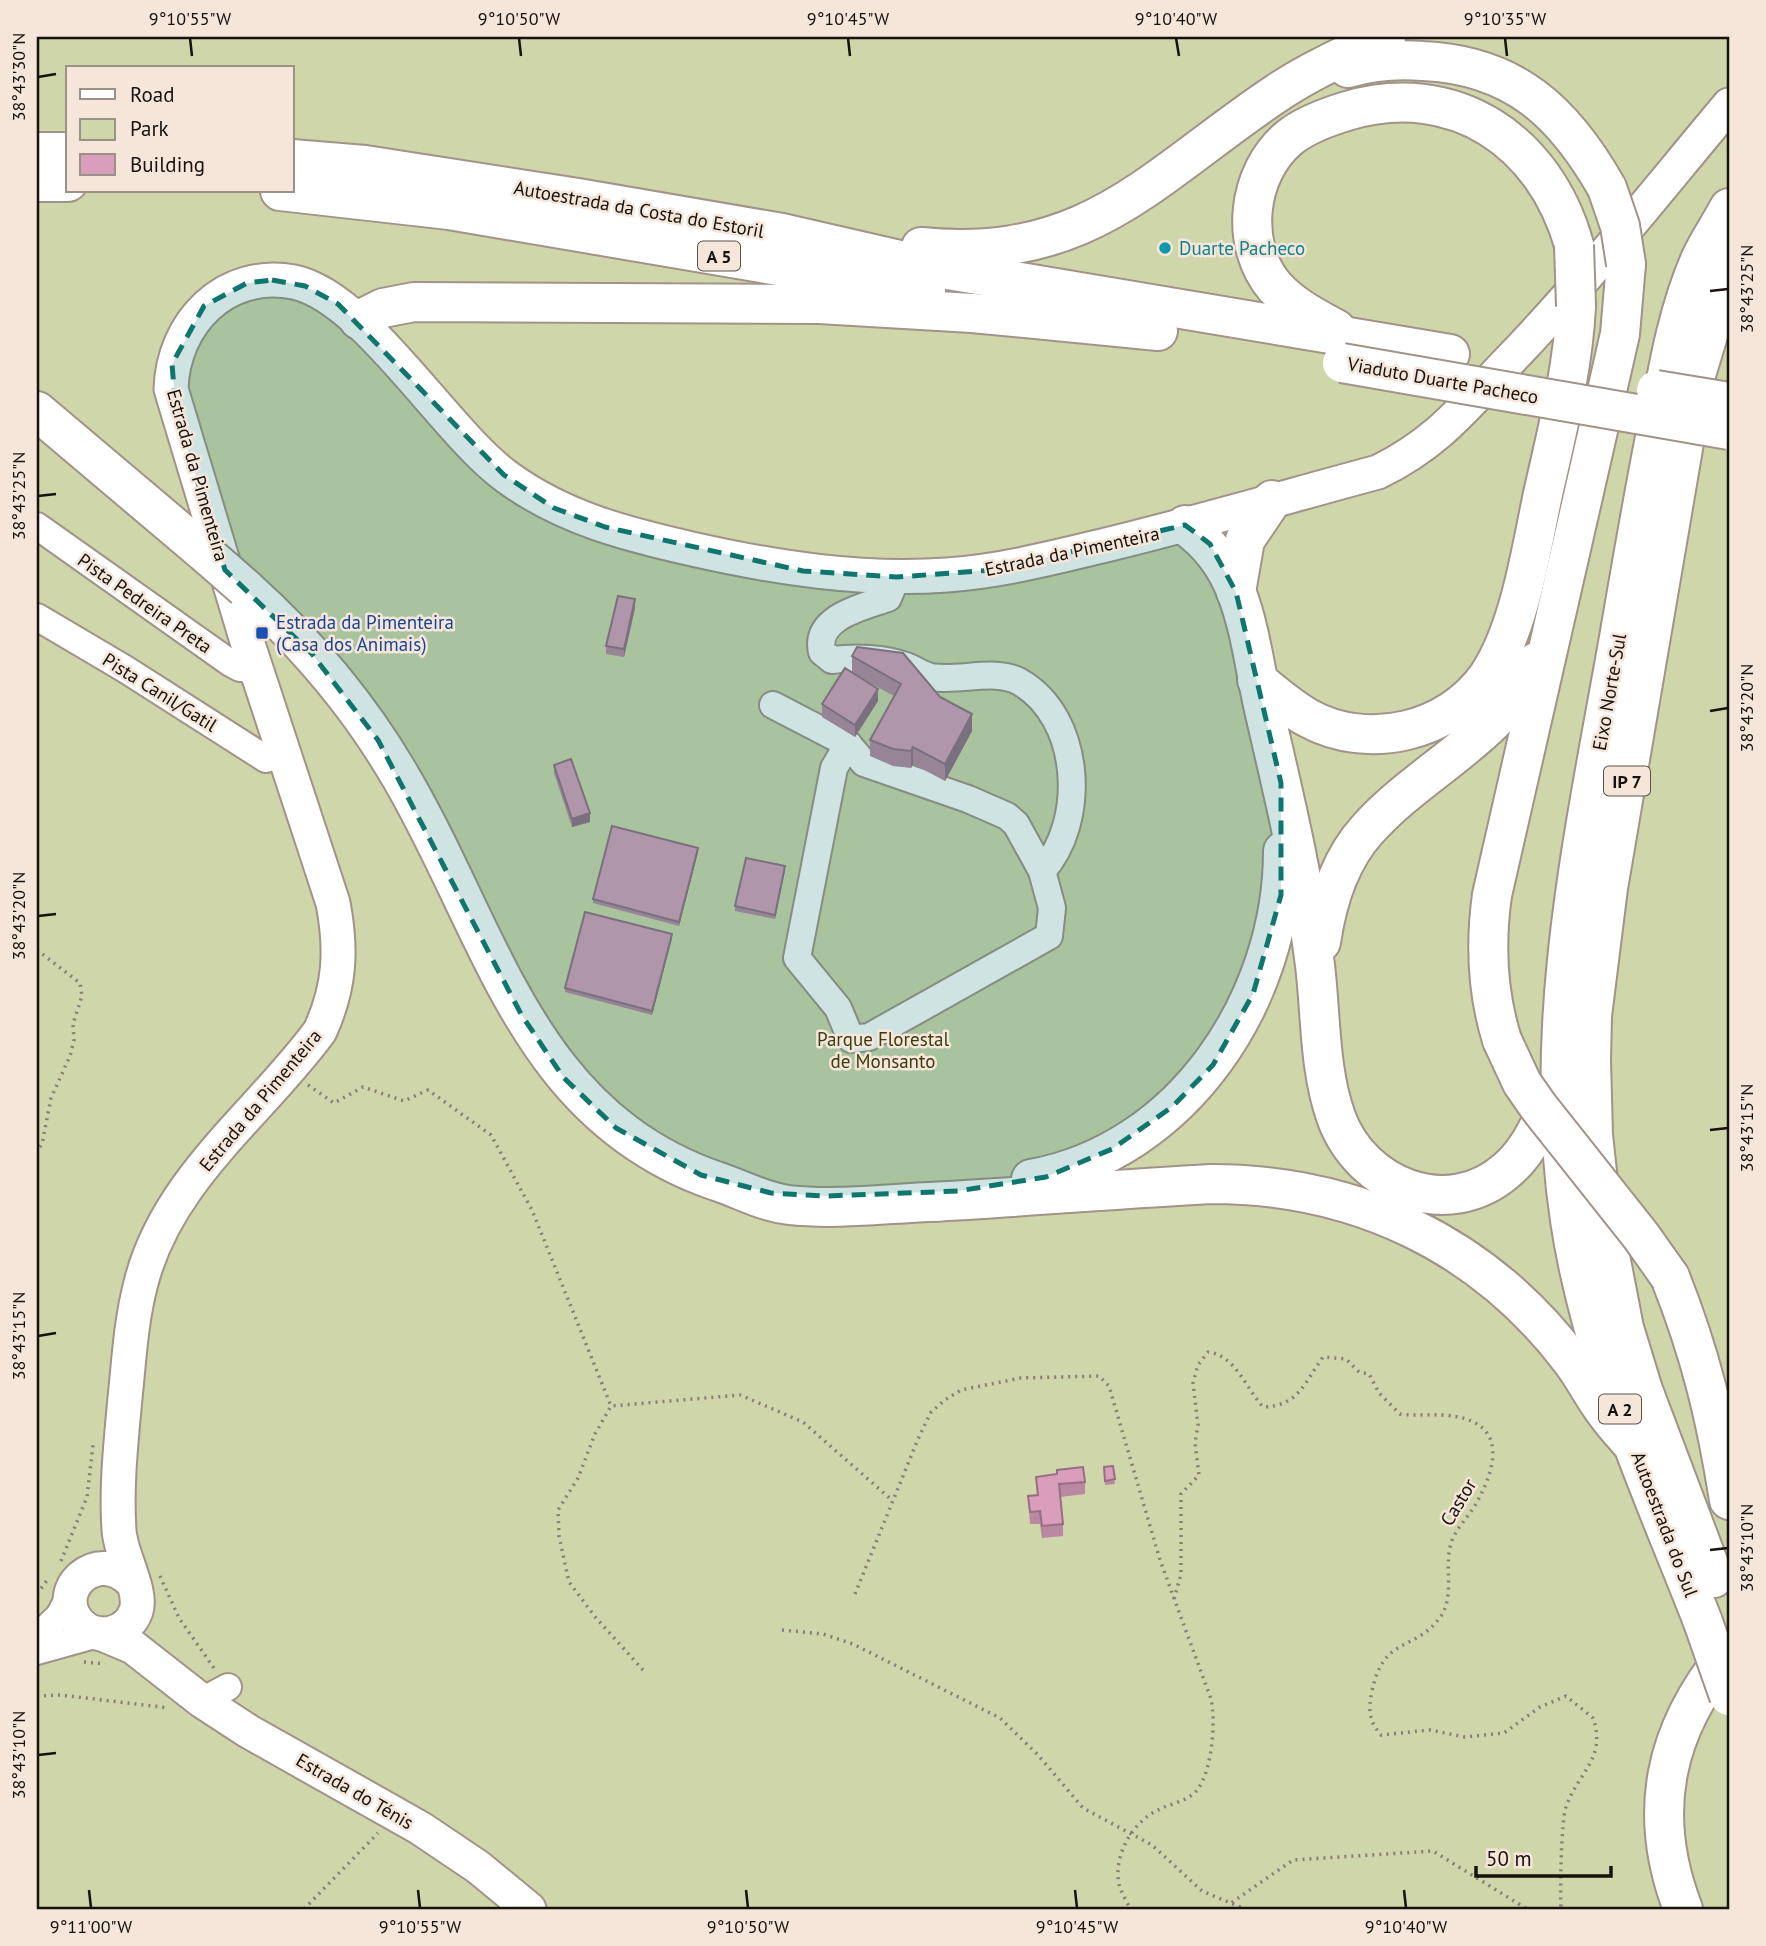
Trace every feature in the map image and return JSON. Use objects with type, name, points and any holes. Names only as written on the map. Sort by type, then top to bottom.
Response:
[{"type":"highway","points":[[782,233],[929,248],[1002,247],[1040,240],[1086,223],[1133,199],[1245,116],[1312,71],[1386,37]]},
{"type":"highway","points":[[1245,116],[1310,82],[1360,65],[1411,60],[1464,64],[1491,72],[1528,92],[1568,128],[1608,188],[1620,226],[1626,264],[1620,334],[1557,618],[1510,810],[1489,920],[1488,968],[1502,1040],[1522,1083],[1642,1236],[1670,1277],[1706,1380],[1729,1500]]},
{"type":"highway","points":[[1257,680],[1308,718],[1364,735],[1384,735],[1428,724],[1452,712],[1471,696],[1488,675],[1515,610],[1556,435],[1573,344],[1576,306],[1574,245],[1560,205],[1534,163],[1499,133],[1475,120],[1421,103],[1392,101],[1364,106],[1314,123],[1289,137],[1260,176],[1254,201],[1254,244],[1261,264],[1274,285],[1288,299],[1358,347]]},
{"type":"highway","points":[[37,152],[66,152]]},
{"type":"highway","name":"Autoestrada da Costa do Estoril","points":[[294,159],[474,181],[782,233],[930,267],[1232,320]]},
{"type":"highway","points":[[37,182],[66,182]]},
{"type":"highway","name":"Autoestrada da Costa do Estoril","points":[[289,192],[449,210],[1158,331]]},
{"type":"highway","name":"Eixo Norte-Sul","points":[[1582,1187],[1558,1081],[1561,1005],[1571,916],[1637,531],[1671,356],[1700,260],[1729,208]]},
{"type":"highway","name":"Eixo Norte-Sul","points":[[1582,1187],[1591,1110],[1591,1060],[1601,937],[1697,368],[1729,267]]},
{"type":"highway","points":[[359,320],[383,308],[414,302],[721,302],[959,312],[1158,331]]},
{"type":"highway","name":"Viaduto Duarte Pacheco","points":[[1232,320],[1729,430]]},
{"type":"highway","name":"Viaduto Duarte Pacheco","points":[[1158,331],[1358,347],[1729,402]]},
{"type":"highway","points":[[37,411],[281,621],[357,710],[398,773],[522,1014],[564,1077],[616,1128],[647,1149],[670,1162],[757,1198],[788,1205],[817,1206],[1211,1184],[1270,1186],[1338,1199],[1374,1210],[1410,1227],[1460,1255],[1485,1274],[1564,1351],[1605,1413],[1637,1450]]},
{"type":"highway","points":[[1236,592],[1244,540],[1272,500]]},
{"type":"highway","points":[[1185,525],[1210,544],[1236,592],[1303,879],[1324,1059],[1337,1118],[1359,1156],[1384,1180],[1397,1186],[1422,1194],[1455,1195],[1496,1179],[1514,1163],[1530,1142],[1558,1081]]},
{"type":"highway","points":[[1316,975],[1329,900],[1352,850],[1389,807],[1503,713],[1528,678],[1557,618]]},
{"type":"highway","points":[[728,1185],[771,1193],[826,1196],[958,1191],[1046,1177],[1079,1166],[1143,1129],[1172,1107],[1213,1065],[1253,994],[1276,927],[1281,895],[1281,783]]},
{"type":"highway","name":"Autoestrada do Sul","points":[[1582,1187],[1594,1332],[1613,1393],[1637,1450],[1719,1617]]},
{"type":"highway","name":"Autoestrada do Sul","points":[[1582,1187],[1607,1250],[1632,1359],[1719,1617],[1729,1696]]},
{"type":"highway","points":[[1683,1909],[1664,1836],[1665,1779],[1682,1724],[1729,1652]]},
{"type":"main road","name":"Estrada da Pimenteira","points":[[142,1583],[121,1550],[117,1492],[141,1283],[154,1244],[184,1190],[288,1072],[320,1031],[332,1004],[340,961],[340,937],[333,903],[176,412],[172,365],[191,322],[204,306],[247,283],[272,280],[305,286],[359,320],[457,430],[504,475],[554,508],[605,527],[735,559],[803,571],[897,577],[993,570],[1185,525],[1378,472],[1436,438],[1552,316],[1729,105]]},
{"type":"main road","name":"Estrada da Pimenteira","points":[[66,1577],[99,1552],[117,1492]]},
{"type":"main road","points":[[108,1567],[142,1583],[137,1608],[128,1625],[112,1634],[100,1634],[82,1626],[76,1619],[66,1577],[108,1567]]},
{"type":"main road","name":"Estrada do Ténis","points":[[142,1583],[146,1628],[195,1694]]},
{"type":"main road","name":"Estrada do Ténis","points":[[100,1634],[133,1647],[248,1731],[420,1828],[478,1867],[529,1909]]},
{"type":"street","name":"Pista Pedreira Preta","points":[[37,526],[229,662],[240,668],[257,670]]},
{"type":"street","points":[[897,577],[888,598],[839,617],[824,631],[820,642],[822,652],[832,660],[854,657],[904,665],[930,677],[1010,677],[1040,698],[1062,737],[1071,767],[1066,829],[1057,855],[1042,871]]},
{"type":"street","name":"Pista Canil/Gatil","points":[[37,617],[266,759],[284,753]]},
{"type":"street","points":[[773,705],[856,754],[1007,816],[1016,824],[1042,871],[1052,908],[1049,936],[869,1037],[851,1039],[838,1008],[797,958],[834,768],[856,754]]},
{"type":"street","name":"Estrada da Pimenteira","points":[[37,1637],[59,1616],[66,1577]]},
{"type":"street","points":[[37,1651],[100,1634]]},
{"type":"path","points":[[37,950],[80,983],[82,996],[73,1024],[74,1040],[70,1056],[51,1098],[42,1144],[37,1151]]},
{"type":"path","points":[[288,1072],[334,1102],[363,1087],[404,1101],[428,1090],[491,1135],[533,1210],[611,1406]]},
{"type":"path","name":"Castor","points":[[1174,1599],[1181,1574],[1181,1494],[1199,1475],[1195,1443],[1198,1425],[1193,1383],[1198,1365],[1208,1352],[1221,1353],[1233,1365],[1263,1407],[1279,1406],[1297,1396],[1323,1357],[1346,1359],[1359,1372],[1369,1374],[1379,1393],[1400,1414],[1454,1418],[1486,1432],[1494,1446],[1494,1466],[1475,1505],[1452,1540],[1447,1566],[1449,1592],[1442,1615],[1426,1632],[1401,1644],[1380,1662],[1369,1706],[1371,1723],[1381,1735],[1430,1730],[1465,1737],[1504,1733],[1540,1707],[1566,1696],[1593,1718],[1598,1743],[1586,1773],[1565,1808],[1561,1909]]},
{"type":"path","points":[[855,1594],[932,1412],[961,1390],[1021,1378],[1099,1376],[1109,1386],[1120,1414],[1128,1451],[1174,1599],[1211,1699],[1214,1716],[1211,1748],[1198,1790],[1181,1802],[1158,1809],[1133,1833],[1122,1849],[1119,1887],[1130,1909]]},
{"type":"path","points":[[611,1406],[671,1403],[740,1395],[803,1422],[893,1501]]},
{"type":"path","points":[[611,1406],[595,1434],[578,1478],[558,1510],[558,1536],[569,1582],[596,1618],[643,1670]]},
{"type":"path","points":[[37,1594],[66,1577],[86,1497],[93,1444]]},
{"type":"path","points":[[37,1696],[195,1694],[179,1618],[142,1583]]},
{"type":"path","points":[[782,1630],[823,1634],[853,1644],[1000,1718],[1038,1755],[1083,1808],[1152,1845],[1202,1891],[1245,1909]]},
{"type":"path","points":[[304,1909],[384,1827]]},
{"type":"path","points":[[1231,1903],[1293,1860],[1433,1851],[1527,1909]]},
{"type":"path","points":[[1231,1903],[1232,1909]]},
{"type":"highlighted area","points":[[272,280],[305,286],[338,304],[504,475],[554,508],[605,527],[803,571],[897,577],[993,570],[1185,525],[1210,544],[1236,592],[1281,783],[1281,895],[1253,994],[1213,1065],[1172,1107],[1112,1149],[1046,1177],[958,1191],[826,1196],[771,1193],[701,1175],[616,1128],[563,1077],[521,1014],[378,740],[312,654],[225,570],[176,412],[172,364],[204,306],[247,283]]},
{"type":"green space","name":"Parque Florestal de Monsanto","points":[[37,37],[1729,37],[1729,1909],[37,1909]]},
{"type":"building","points":[[618,596],[635,599],[624,649],[606,646]]},
{"type":"building","points":[[857,647],[903,653],[940,697],[972,714],[945,764],[913,747],[911,751],[893,749],[870,740],[901,684],[852,656]]},
{"type":"building","points":[[845,668],[878,689],[855,725],[822,704]]},
{"type":"building","points":[[571,759],[590,813],[572,819],[554,765]]},
{"type":"building","points":[[612,826],[698,848],[679,922],[593,899]]},
{"type":"building","points":[[746,858],[785,866],[775,915],[735,906]]},
{"type":"building","points":[[585,912],[672,934],[652,1011],[565,988]]},
{"type":"building","points":[[1113,1466],[1115,1479],[1105,1481],[1104,1467]]},
{"type":"building","points":[[1083,1467],[1085,1482],[1059,1484],[1063,1524],[1042,1526],[1040,1511],[1030,1512],[1028,1496],[1038,1495],[1036,1477],[1057,1474],[1057,1470]]},
{"type":"place","name":"Duarte Pacheco","points":[[1165,248]]},
{"type":"place","name":"Estrada da Pimenteira (Casa dos Animais)","points":[[262,633]]}]
